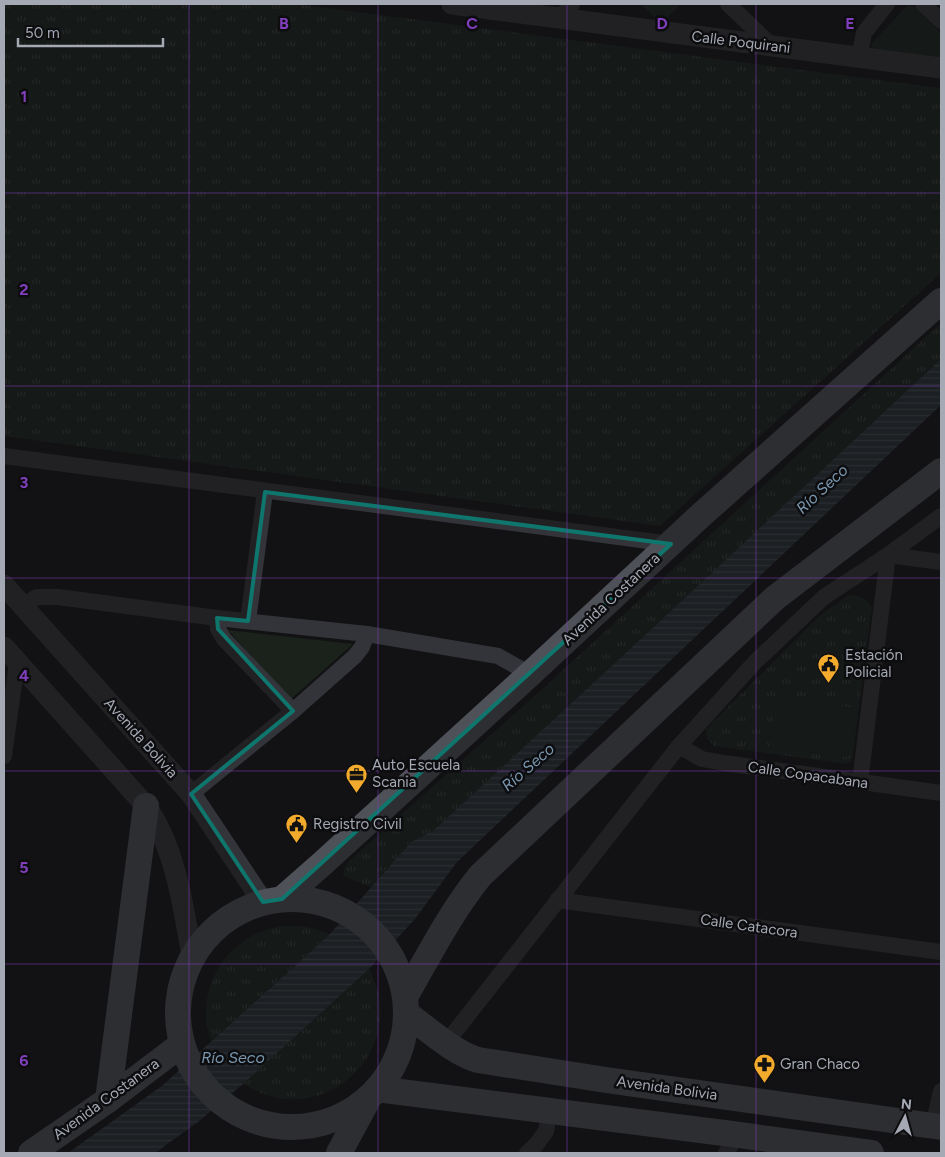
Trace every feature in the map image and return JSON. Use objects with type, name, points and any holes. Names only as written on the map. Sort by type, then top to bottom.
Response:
[{"type":"main road","name":"Avenida Costanera","points":[[282,900],[707,510],[941,301]]},
{"type":"main road","points":[[405,995],[434,945],[480,876],[775,598],[941,471]]},
{"type":"main road","points":[[108,1100],[146,806]]},
{"type":"main road","points":[[339,1153],[373,1094],[392,1069],[400,1052],[405,1033],[405,995],[394,959],[383,943],[355,917],[338,908],[320,902],[282,900],[238,912],[215,928],[192,956],[184,972],[180,990],[177,1008],[178,1026],[185,1053],[198,1079],[226,1106],[260,1122],[298,1127],[317,1124],[353,1110],[373,1094],[550,1111],[729,1143],[870,1153]]},
{"type":"main road","name":"Avenida Bolivia","points":[[405,995],[446,1043],[468,1058],[498,1064],[937,1126]]},
{"type":"main road","name":"Avenida Costanera","points":[[31,1153],[108,1100],[185,1053]]},
{"type":"street","name":"Calle Poquirani","points":[[452,4],[565,11],[772,46],[941,68]]},
{"type":"street","points":[[728,4],[772,46]]},
{"type":"street","points":[[860,57],[864,33],[887,4]]},
{"type":"street","points":[[923,4],[941,20]]},
{"type":"street","points":[[4,456],[265,492],[671,544]]},
{"type":"street","points":[[248,621],[265,492]]},
{"type":"street","points":[[446,1043],[679,746],[755,662],[824,597],[888,555],[941,516]]},
{"type":"street","points":[[888,555],[941,562]]},
{"type":"street","points":[[860,782],[888,555]]},
{"type":"street","name":"Avenida Bolivia","points":[[4,585],[191,794],[282,900]]},
{"type":"street","points":[[23,607],[36,597],[58,597],[217,618],[367,634],[498,656],[530,674]]},
{"type":"street","points":[[217,618],[218,630],[224,639],[293,711]]},
{"type":"street","points":[[191,794],[293,711],[354,656],[362,647],[367,634]]},
{"type":"street","points":[[4,756],[10,655]]},
{"type":"street","points":[[10,655],[146,806],[156,820],[169,850],[184,910],[192,956]]},
{"type":"street","name":"Calle Copacabana","points":[[679,746],[702,759],[724,763],[941,793]]},
{"type":"street","name":"Calle Catacora","points":[[557,900],[941,952]]},
{"type":"street","points":[[937,1126],[941,1091]]},
{"type":"street","points":[[526,1153],[536,1145],[546,1131],[550,1111]]},
{"type":"highlighted area","points":[[265,492],[671,544],[282,899],[263,902],[191,794],[293,711],[218,629],[217,618],[248,621]]},
{"type":"green space","points":[[4,4],[296,4],[941,88],[941,273],[660,526],[4,436]]},
{"type":"green space","points":[[641,4],[681,4],[661,24]]},
{"type":"green space","points":[[909,5],[914,7],[941,33],[941,59],[873,50],[872,43]]},
{"type":"green space","points":[[941,323],[941,359],[629,650],[433,831],[411,842],[371,887],[343,876],[345,866],[349,861],[539,692]]},
{"type":"green space","points":[[849,595],[862,598],[872,607],[852,761],[847,764],[714,746],[707,738],[706,729],[819,616]]},
{"type":"green space","points":[[228,630],[353,644],[290,700]]},
{"type":"green space","points":[[777,698],[855,708],[849,757],[770,747]]},
{"type":"green space","points":[[280,926],[305,927],[330,934],[211,1041],[206,1022],[207,998],[210,986],[221,964],[237,946],[247,939]]},
{"type":"green space","points":[[369,969],[378,994],[380,1018],[377,1037],[369,1055],[357,1071],[343,1083],[326,1093],[306,1098],[286,1099],[275,1097],[243,1084]]},
{"type":"water","name":"Río Seco","points":[[941,359],[941,405],[457,862],[415,919],[369,969],[243,1084],[198,1122],[155,1153],[68,1153],[163,1085],[330,934],[411,842],[433,831]]},
{"type":"place","name":"Estación Policial","points":[[829,683]]},
{"type":"place","name":"Auto Escuela Scania","points":[[356,793]]},
{"type":"place","name":"Registro Civil","points":[[297,843]]},
{"type":"place","name":"Gran Chaco","points":[[764,1083]]}]
